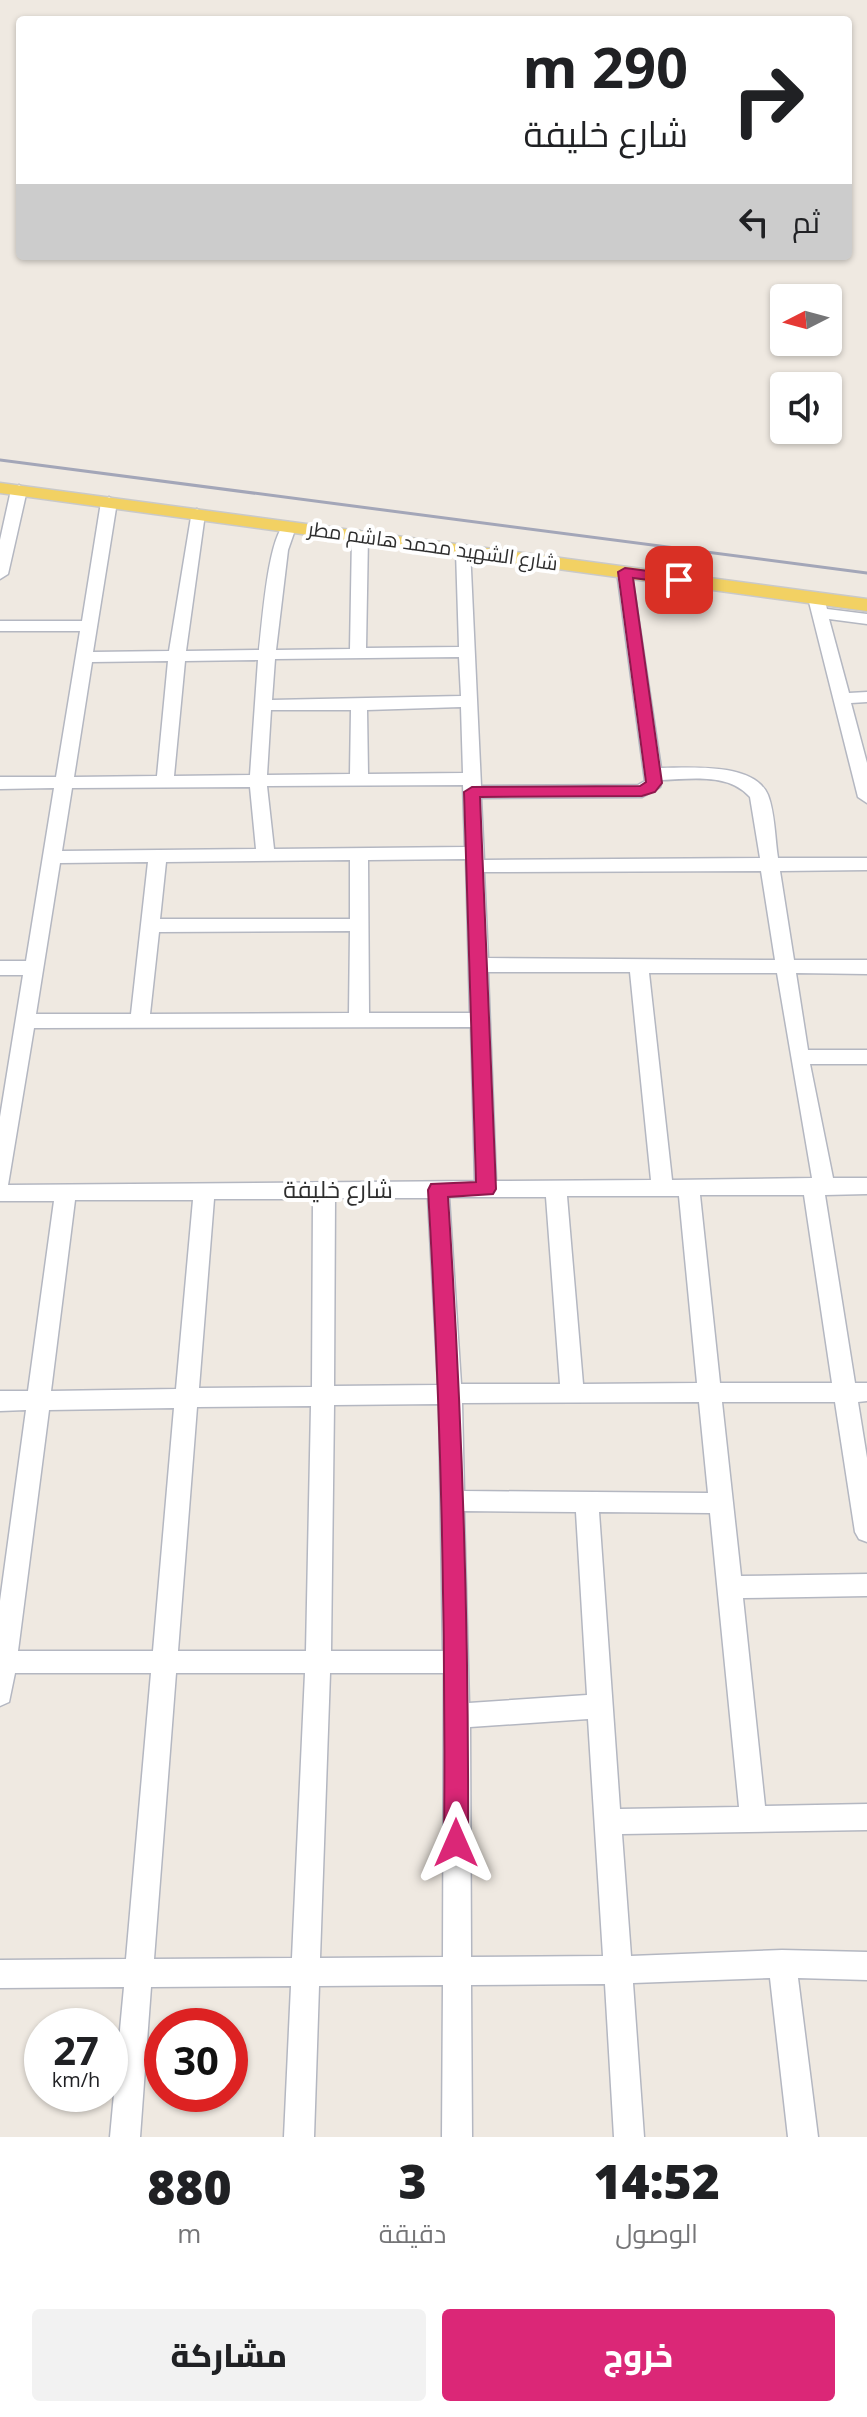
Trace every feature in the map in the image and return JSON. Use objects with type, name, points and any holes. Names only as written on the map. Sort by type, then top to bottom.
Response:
[{"type":"main road","name":"شارع الشهيد محمد هاشم مطر","points":[[0,479],[867,596]]},
{"type":"main road","name":"شارع الشهيد محمد هاشم مطر","points":[[9,489],[625,572],[818,606],[867,605]]},
{"type":"street","points":[[1,563],[9,489]]},
{"type":"street","points":[[0,1180],[109,502]]},
{"type":"street","points":[[165,782],[177,655],[197,514]]},
{"type":"street","points":[[266,855],[258,781],[267,654],[280,550],[288,527]]},
{"type":"street","points":[[358,654],[360,536]]},
{"type":"street","points":[[464,551],[486,1189]]},
{"type":"street","points":[[0,783],[359,780],[642,791],[654,783],[654,774],[625,572]]},
{"type":"street","points":[[867,619],[818,606],[841,698],[862,753],[867,797]]},
{"type":"street","points":[[0,626],[88,626]]},
{"type":"street","points":[[83,657],[467,652]]},
{"type":"street","points":[[841,698],[867,697]]},
{"type":"street","points":[[264,705],[469,701]]},
{"type":"street","points":[[359,705],[359,780]]},
{"type":"street","points":[[654,774],[720,776],[746,781],[755,788],[761,802],[818,1187],[856,1392],[867,1532]]},
{"type":"street","points":[[51,857],[359,854],[770,865],[867,864]]},
{"type":"street","points":[[359,854],[359,1020]]},
{"type":"street","points":[[140,1020],[158,856]]},
{"type":"street","points":[[151,926],[359,925]]},
{"type":"street","points":[[478,965],[867,967]]},
{"type":"street","points":[[639,967],[662,1188]]},
{"type":"street","points":[[0,968],[34,968]]},
{"type":"street","points":[[25,1021],[480,1020]]},
{"type":"street","points":[[799,1057],[867,1057]]},
{"type":"street","name":"شارع خليفة","points":[[0,1193],[867,1186]]},
{"type":"street","points":[[689,1188],[753,1819]]},
{"type":"street","points":[[556,1189],[572,1393]]},
{"type":"street","points":[[299,2137],[325,1398],[324,1190]]},
{"type":"street","points":[[438,1190],[450,1394],[456,1662],[457,2137]]},
{"type":"street","points":[[125,2137],[204,1191]]},
{"type":"street","points":[[0,1694],[7,1592],[39,1401],[66,1192]]},
{"type":"street","points":[[0,1401],[856,1392]]},
{"type":"street","points":[[452,1501],[721,1503]]},
{"type":"street","points":[[587,1504],[629,2137]]},
{"type":"street","points":[[729,1587],[867,1585]]},
{"type":"street","points":[[4,1662],[456,1662]]},
{"type":"street","points":[[457,1716],[600,1706]]},
{"type":"street","points":[[608,1822],[867,1817]]},
{"type":"street","points":[[0,1974],[618,1970],[782,1964],[867,1966]]},
{"type":"street","points":[[782,1964],[803,2137]]},
{"type":"railway","points":[[0,460],[867,573]]},
{"type":"route","points":[[456,1843],[457,1716],[450,1394],[438,1190],[486,1189],[472,792],[649,789],[654,783],[654,774],[625,572],[679,580]]}]
